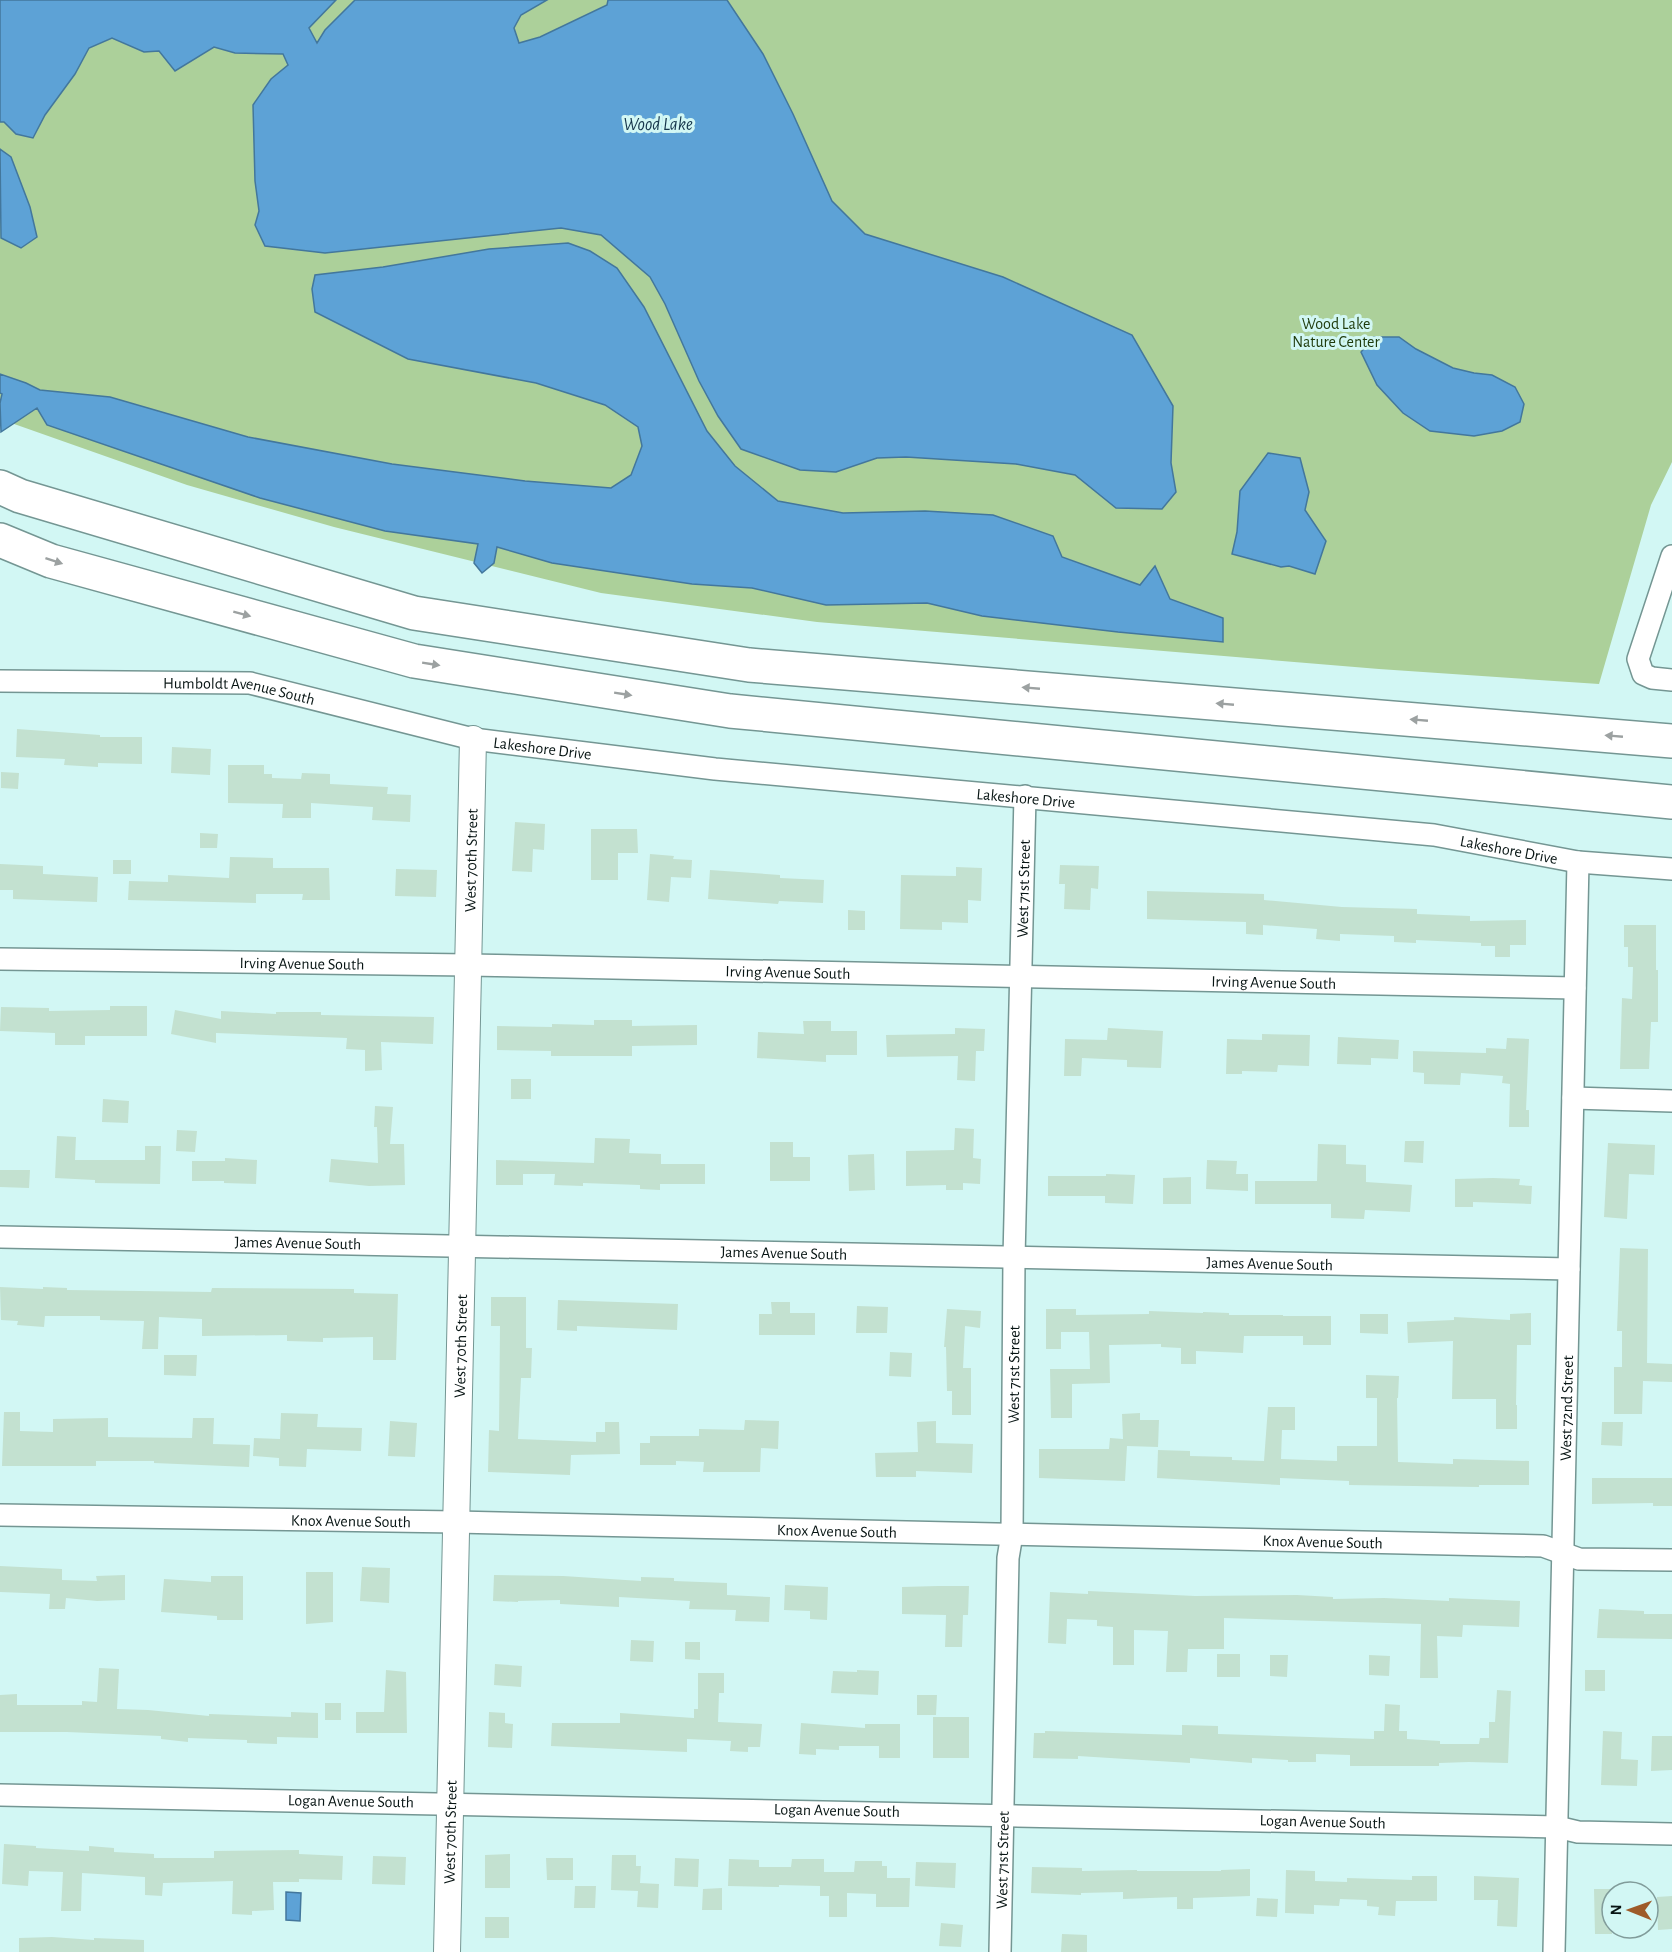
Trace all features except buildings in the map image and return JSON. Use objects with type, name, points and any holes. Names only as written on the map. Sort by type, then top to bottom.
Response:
[{"type":"highway","points":[[0,487],[20,496],[414,613],[749,665],[1672,741]]},
{"type":"highway","points":[[0,540],[51,561],[414,661],[718,709],[1672,802]]},
{"type":"street","points":[[1672,556],[1638,659],[1643,674],[1652,678],[1672,680]]},
{"type":"street","name":"Humboldt Avenue South","points":[[0,681],[250,683],[473,739]]},
{"type":"street","name":"Lakeshore Drive","points":[[473,739],[715,769],[1434,835],[1578,862]]},
{"type":"street","name":"West 70th Street","points":[[447,1952],[473,739]]},
{"type":"street","name":"West 71st Street","points":[[1000,1952],[1008,1558],[1012,1534],[1014,1258],[1025,796]]},
{"type":"street","points":[[1578,862],[1672,869]]},
{"type":"street","name":"West 72nd Street","points":[[1554,1952],[1578,862]]},
{"type":"street","name":"Irving Avenue South","points":[[0,959],[469,965],[1575,988]]},
{"type":"street","points":[[1573,1098],[1672,1101]]},
{"type":"street","name":"James Avenue South","points":[[0,1237],[462,1244],[1569,1269]]},
{"type":"street","name":"Knox Avenue South","points":[[0,1515],[456,1522],[1543,1546],[1563,1551],[1580,1559],[1672,1560]]},
{"type":"street","name":"Logan Avenue South","points":[[0,1795],[1003,1812],[1557,1827],[1578,1832],[1672,1834]]},
{"type":"green space","name":"Wood Lake Nature Center","points":[[0,0],[1672,0],[1672,462],[1651,505],[1599,684],[1379,669],[817,622],[601,593],[334,527],[187,485],[0,419]]},
{"type":"water","name":"Wood Lake","points":[[0,0],[336,0],[309,28],[317,43],[325,30],[355,0],[547,0],[521,15],[514,28],[519,43],[540,37],[607,5],[608,0],[727,0],[763,54],[832,201],[865,234],[1003,277],[1132,335],[1173,406],[1171,463],[1176,492],[1162,509],[1116,508],[1075,475],[1016,464],[906,457],[877,458],[836,472],[800,470],[741,449],[718,416],[699,381],[665,304],[650,277],[601,235],[561,228],[325,253],[265,246],[255,225],[259,211],[255,181],[253,105],[271,79],[288,65],[283,54],[235,53],[214,47],[175,71],[159,51],[144,52],[112,38],[89,48],[75,74],[45,115],[33,138],[16,134],[4,122],[0,122]]},
{"type":"water","points":[[0,149],[11,157],[30,207],[37,237],[21,248],[1,238]]},
{"type":"water","points":[[568,243],[590,251],[617,268],[644,307],[707,431],[735,466],[778,501],[843,513],[925,511],[993,515],[1053,536],[1062,557],[1140,585],[1155,566],[1170,599],[1223,618],[1223,642],[982,616],[927,603],[826,605],[752,588],[692,584],[552,563],[497,547],[494,563],[482,573],[474,563],[478,544],[385,531],[260,498],[47,425],[37,408],[1,432],[0,374],[40,390],[110,397],[248,437],[392,464],[525,481],[611,488],[631,475],[642,446],[638,427],[605,405],[536,383],[408,359],[315,312],[312,289],[315,275],[383,267],[489,249]]},
{"type":"water","points":[[1374,337],[1399,337],[1416,349],[1453,368],[1492,375],[1515,387],[1524,404],[1520,422],[1502,431],[1474,436],[1430,431],[1403,413],[1377,385],[1361,352]]},
{"type":"water","points":[[1268,453],[1300,458],[1309,492],[1305,510],[1326,541],[1315,574],[1232,554],[1237,532],[1240,491]]},
{"type":"water","points":[[286,1892],[301,1893],[300,1921],[286,1920]]}]
